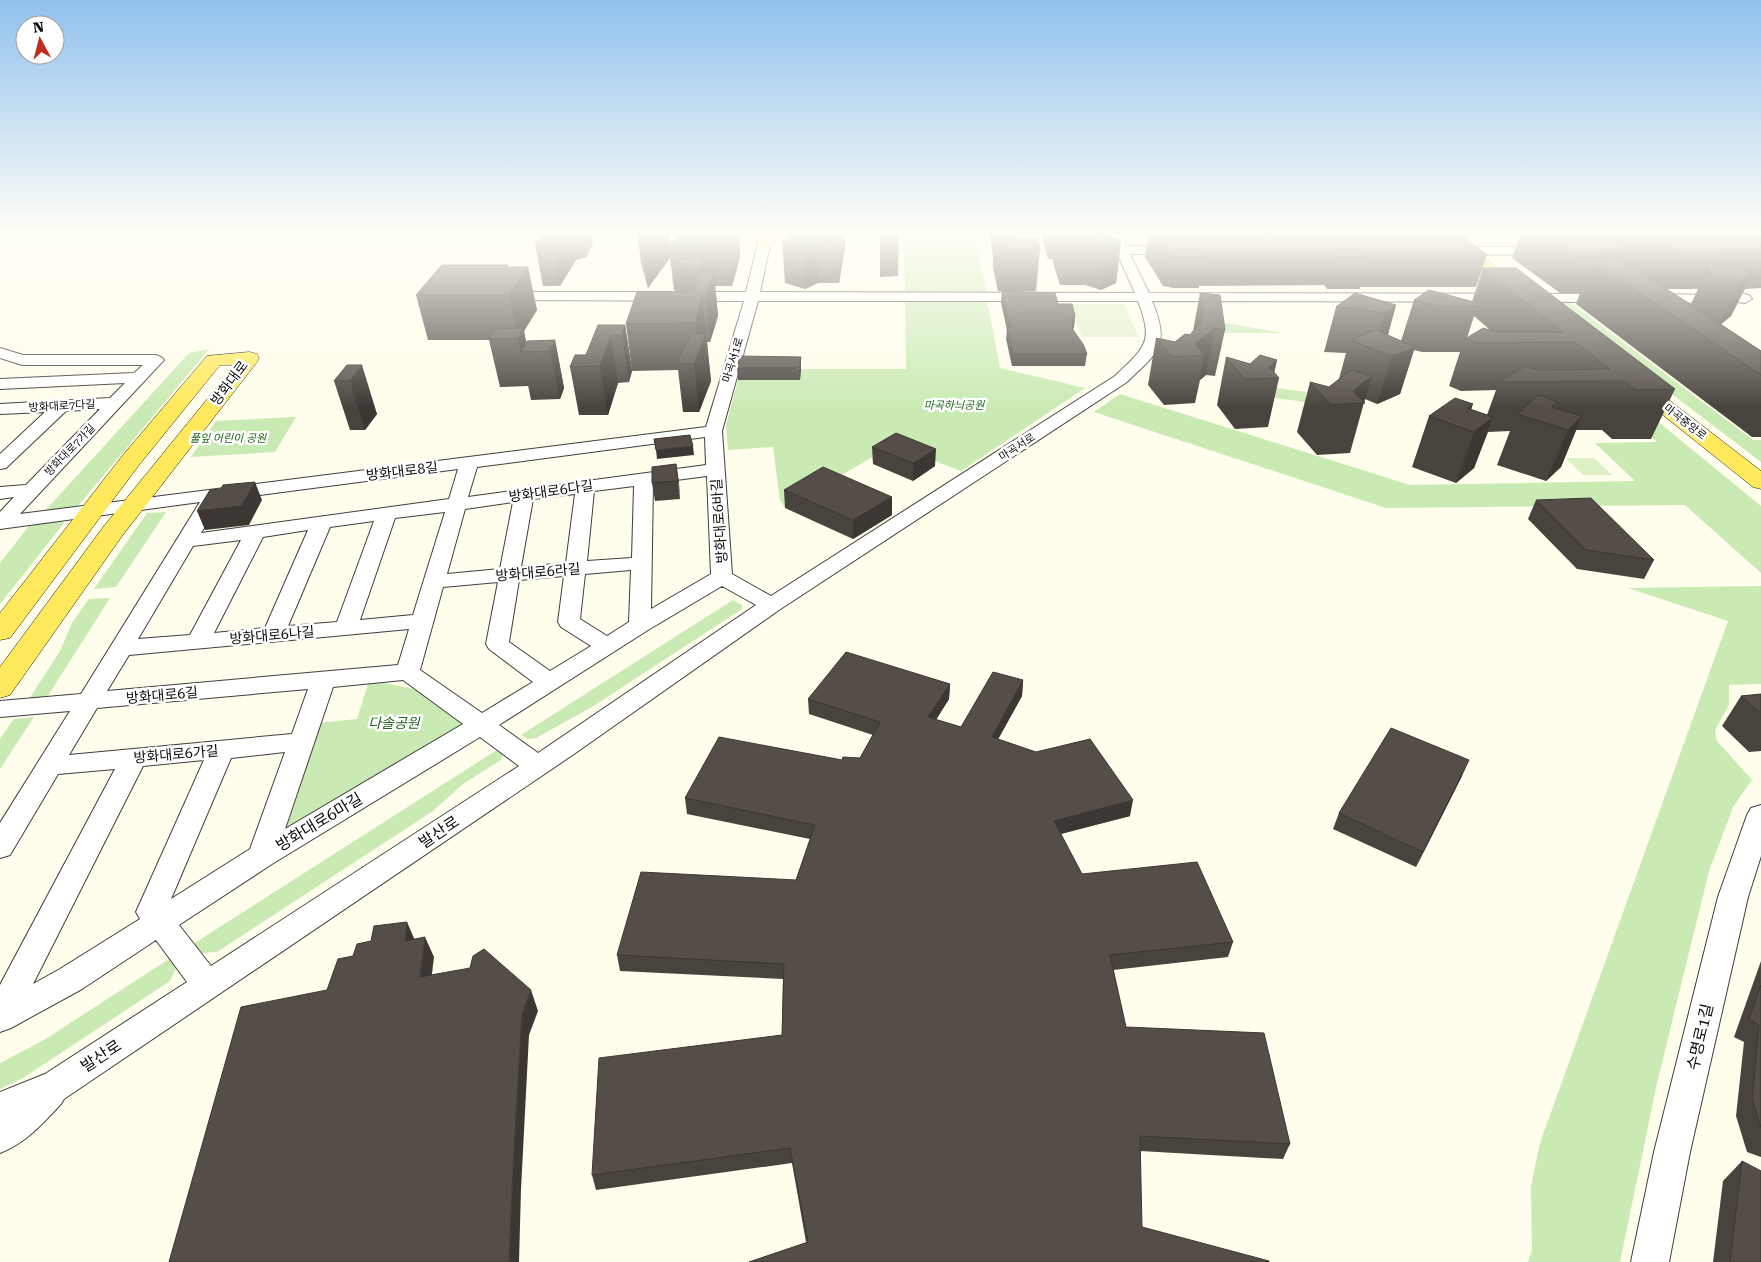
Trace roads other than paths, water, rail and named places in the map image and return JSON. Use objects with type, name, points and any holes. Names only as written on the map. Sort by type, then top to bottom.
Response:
[{"type":"main road","points":[[1518,290],[1552,317]]},
{"type":"main road","name":"방화대로","points":[[0,632],[91,511],[179,399],[214,360],[250,358],[113,531],[0,688]]},
{"type":"main road","name":"마곡중앙로","points":[[1625,375],[1761,482]]},
{"type":"street","name":"마곡서1로","points":[[713,430],[753,290]]},
{"type":"street","name":"마곡서로","points":[[771,605],[1120,378],[1149,349],[1155,334],[1152,317],[1139,290]]},
{"type":"street","points":[[489,296],[1761,297]]},
{"type":"street","name":"방화대로7가길","points":[[0,354],[22,360],[156,360],[0,522]]},
{"type":"street","points":[[0,378],[22,360]]},
{"type":"street","points":[[0,384],[139,378]]},
{"type":"street","name":"방화대로7다길","points":[[3,411],[115,403]]},
{"type":"street","points":[[0,464],[62,406]]},
{"type":"street","name":"방화대로8길","points":[[0,522],[713,430]]},
{"type":"street","name":"방화대로6바길","points":[[481,724],[640,625],[722,577],[713,430]]},
{"type":"street","points":[[469,462],[408,672],[538,766]]},
{"type":"street","name":"방화대로6다길","points":[[186,541],[715,469]]},
{"type":"street","points":[[640,625],[644,479]]},
{"type":"street","points":[[585,486],[569,622],[607,646]]},
{"type":"street","points":[[0,493],[32,490]]},
{"type":"street","points":[[524,494],[497,644],[549,682]]},
{"type":"street","points":[[0,847],[214,495]]},
{"type":"street","points":[[346,628],[387,513]]},
{"type":"street","points":[[273,634],[322,522]]},
{"type":"street","points":[[198,641],[255,532]]},
{"type":"street","name":"방화대로6라길","points":[[435,581],[641,563]]},
{"type":"street","points":[[722,577],[771,605]]},
{"type":"street","name":"발산로","points":[[0,1109],[57,1085],[538,766],[771,605]]},
{"type":"street","name":"방화대로6나길","points":[[122,648],[423,621]]},
{"type":"street","name":"방화대로6길","points":[[0,709],[408,672]]},
{"type":"street","points":[[262,856],[323,680]]},
{"type":"street","name":"방화대로6마길","points":[[0,1017],[71,979],[262,856],[481,724]]},
{"type":"street","name":"방화대로6가길","points":[[50,766],[301,742]]},
{"type":"street","points":[[208,985],[151,912],[222,750]]},
{"type":"street","name":"방화대로6마길","points":[[0,1017],[134,758]]},
{"type":"street","name":"수명로1길","points":[[1650,1262],[1674,1143],[1733,897],[1761,815]]},
{"type":"street","name":"발산로","points":[[0,1136],[20,1123],[57,1085]]},
{"type":"park label","name":"마곡하늬공원","points":[[954,405]]},
{"type":"park label","name":"풀잎 어린이 공원","points":[[228,438]]},
{"type":"park label","name":"다솔공원","points":[[394,723]]}]
